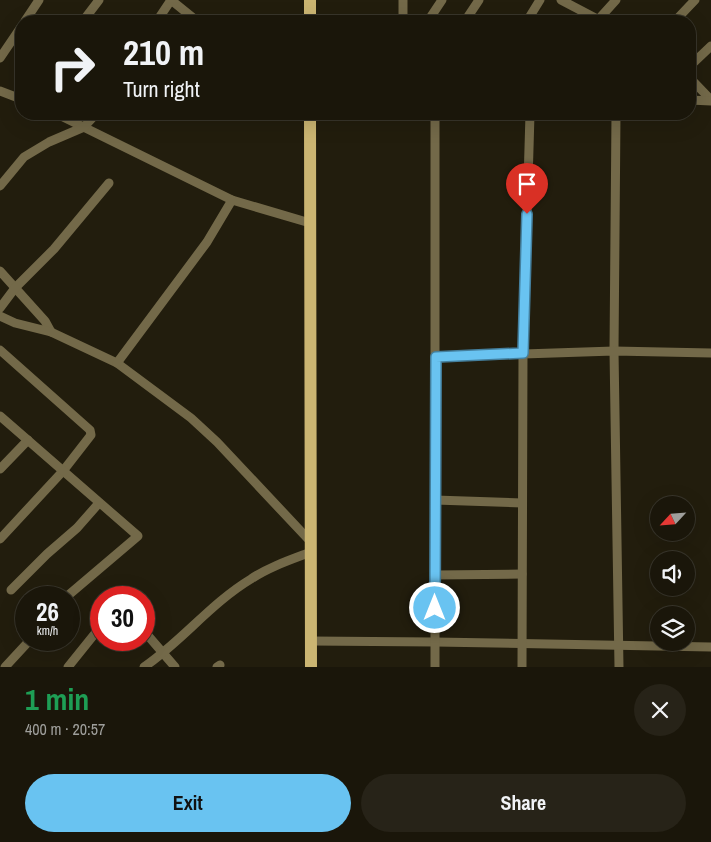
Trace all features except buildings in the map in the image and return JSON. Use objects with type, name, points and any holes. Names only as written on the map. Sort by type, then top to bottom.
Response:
[{"type":"main road","points":[[310,0],[310,15]]},
{"type":"main road","points":[[310,120],[311,667]]},
{"type":"street","points":[[29,15],[39,0]]},
{"type":"street","points":[[88,15],[99,0]]},
{"type":"street","points":[[161,15],[171,0],[190,15]]},
{"type":"street","points":[[403,0],[403,15]]},
{"type":"street","points":[[432,15],[442,0]]},
{"type":"street","points":[[469,15],[479,0]]},
{"type":"street","points":[[531,15],[540,0]]},
{"type":"street","points":[[561,0],[588,15]]},
{"type":"street","points":[[604,15],[616,0]]},
{"type":"street","points":[[681,15],[695,0]]},
{"type":"street","points":[[0,58],[15,36]]},
{"type":"street","points":[[696,60],[711,46]]},
{"type":"street","points":[[696,84],[711,100]]},
{"type":"street","points":[[0,92],[15,97]]},
{"type":"street","points":[[696,100],[711,100]]},
{"type":"street","points":[[68,120],[232,200],[310,223]]},
{"type":"street","points":[[0,186],[29,154],[49,142],[84,128],[91,120]]},
{"type":"street","points":[[434,667],[436,120]]},
{"type":"street","points":[[522,667],[523,353],[530,120]]},
{"type":"street","points":[[616,120],[614,351],[619,667]]},
{"type":"street","points":[[0,308],[15,288],[54,249],[109,183]]},
{"type":"street","points":[[117,363],[207,242],[232,200]]},
{"type":"street","points":[[0,271],[45,321],[52,332]]},
{"type":"street","points":[[0,316],[15,323],[52,332],[117,363],[191,418],[217,442],[310,547],[251,579],[205,614],[164,654],[144,667]]},
{"type":"street","points":[[0,350],[90,430],[91,435],[63,471],[0,539]]},
{"type":"street","points":[[436,357],[614,351],[711,353]]},
{"type":"street","points":[[0,416],[138,536],[80,586]]},
{"type":"street","points":[[0,469],[28,440]]},
{"type":"street","points":[[435,500],[522,503]]},
{"type":"street","points":[[11,590],[52,549],[77,528],[99,503]]},
{"type":"street","points":[[435,575],[522,574]]},
{"type":"street","points":[[68,667],[90,640]]},
{"type":"street","points":[[310,641],[711,647]]},
{"type":"street","points":[[155,644],[175,667]]},
{"type":"street","points":[[5,667],[20,651]]},
{"type":"route","points":[[435,608],[436,357],[523,353],[527,214]]}]
